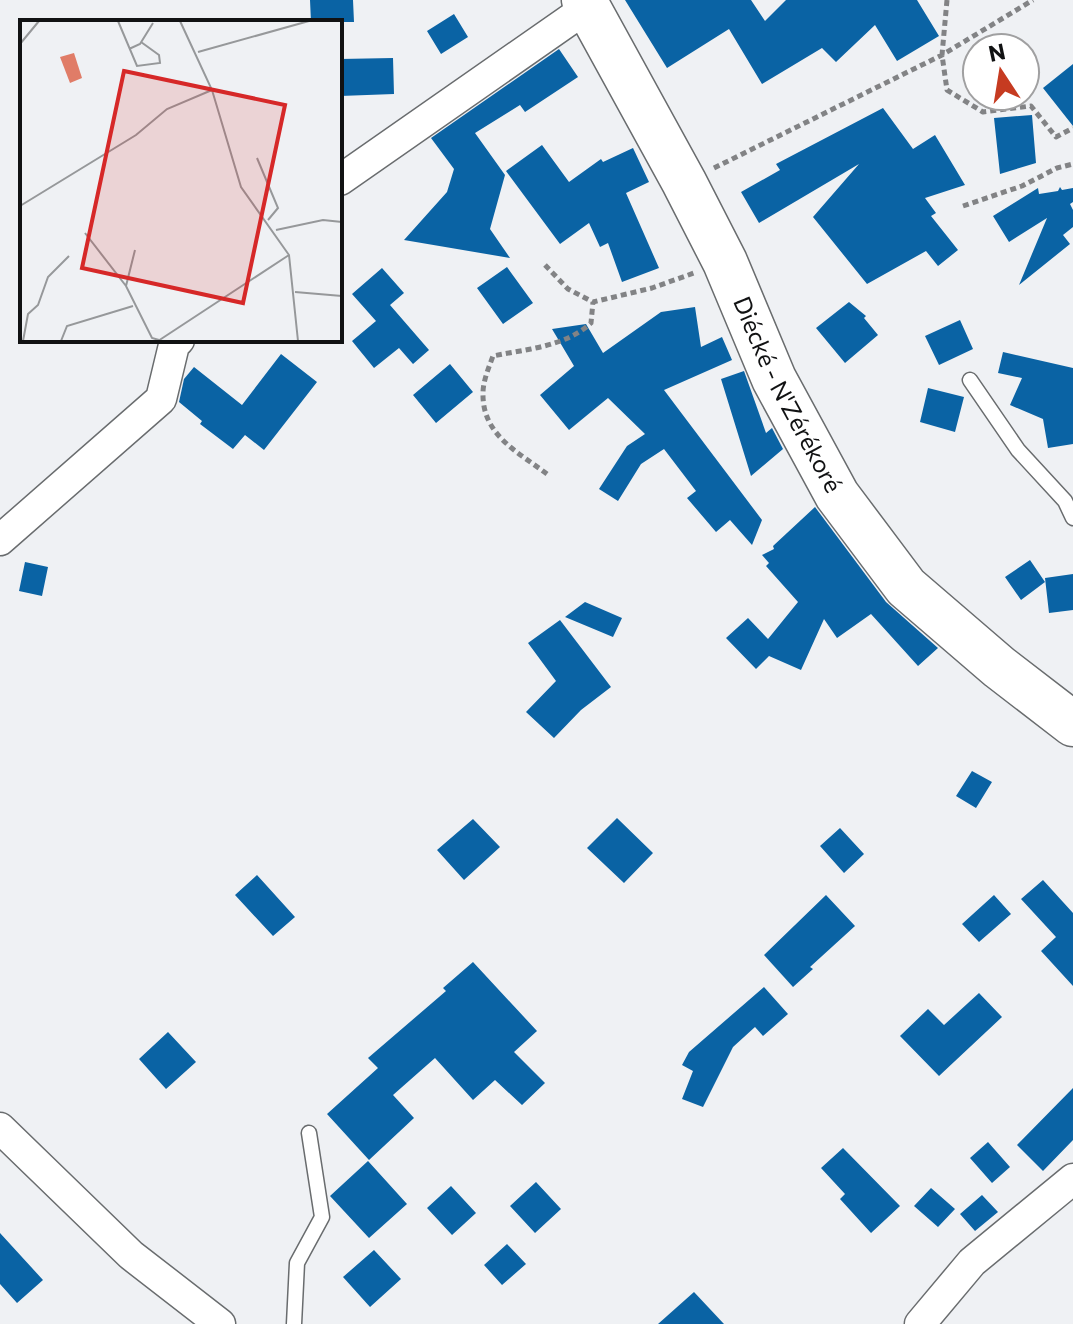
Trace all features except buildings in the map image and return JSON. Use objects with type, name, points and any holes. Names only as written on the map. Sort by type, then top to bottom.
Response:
[{"type":"highway","name":"Diécké - N'Zérékoré","points":[[586,4],[725,262],[774,379],[837,495],[906,587],[999,667],[1073,724]]},
{"type":"street","points":[[342,179],[586,4]]},
{"type":"street","points":[[0,540],[161,399],[177,342]]},
{"type":"street","points":[[0,1128],[131,1255],[220,1324]]},
{"type":"street","points":[[920,1324],[972,1262],[1073,1179]]},
{"type":"lane","points":[[970,380],[1018,450],[1065,501],[1073,518]]},
{"type":"lane","points":[[294,1324],[297,1263],[322,1217],[309,1133]]},
{"type":"path","points":[[947,0],[942,55],[947,90],[983,112],[1031,106],[1056,137],[1073,128]]},
{"type":"path","points":[[684,182],[942,55],[1033,0]]},
{"type":"path","points":[[963,206],[1073,164]]},
{"type":"path","points":[[545,265],[568,289],[593,302],[652,288],[725,262]]},
{"type":"path","points":[[547,474],[496,436],[485,413],[482,390],[493,356],[549,345],[579,334],[591,323],[593,302]]}]
